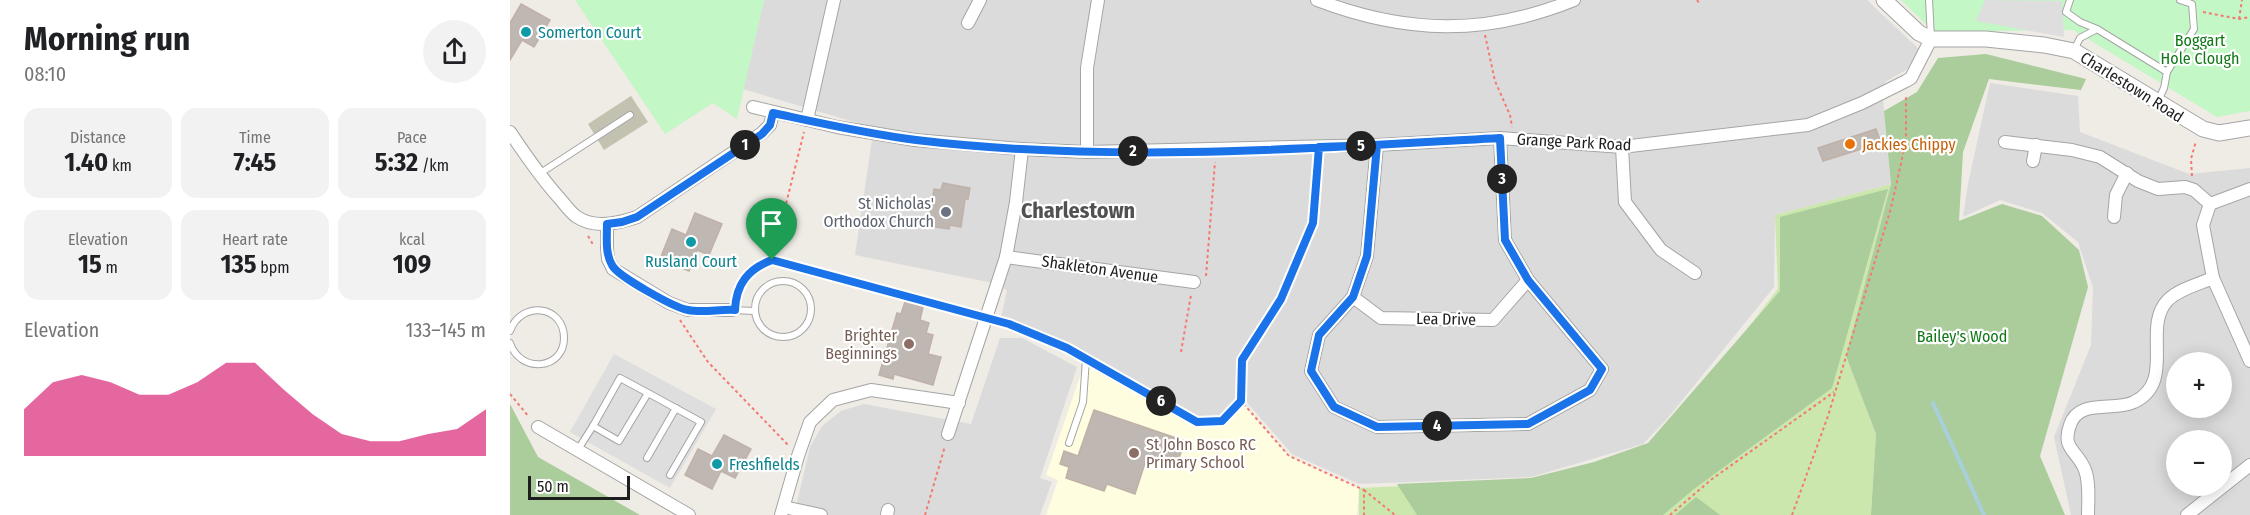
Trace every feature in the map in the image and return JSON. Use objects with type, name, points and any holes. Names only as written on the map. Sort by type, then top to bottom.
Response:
[{"type":"street","points":[[807,120],[834,0]]},
{"type":"street","points":[[968,23],[980,0]]},
{"type":"street","points":[[1087,152],[1087,68],[1098,0]]},
{"type":"street","points":[[1317,0],[1376,19],[1419,26],[1454,28],[1544,11],[1575,0]]},
{"type":"street","points":[[1884,0],[1919,33],[1930,39],[1911,78],[1906,81]]},
{"type":"street","name":"Charlestown Road","points":[[1930,39],[1986,39],[2044,45],[2074,51],[2203,129],[2218,133],[2250,128]]},
{"type":"street","name":"Grange Park Road","points":[[753,107],[807,120],[915,140],[1087,152],[1319,147],[1500,138],[1622,147],[1808,125],[1862,103],[1906,81]]},
{"type":"street","points":[[510,132],[539,174],[578,217],[592,223],[607,224],[637,217],[762,134],[770,125],[773,113]]},
{"type":"street","points":[[1377,145],[1367,256],[1353,297],[1319,335],[1311,371],[1334,407],[1377,427],[1528,424],[1590,390],[1602,369],[1528,280],[1505,240],[1500,138]]},
{"type":"street","points":[[2005,142],[2072,150],[2100,157],[2158,189],[2188,187],[2210,204]]},
{"type":"street","points":[[2033,161],[2036,146]]},
{"type":"street","points":[[1622,147],[1625,202],[1661,250],[1695,273]]},
{"type":"street","points":[[948,434],[1006,256],[1016,202],[1022,149]]},
{"type":"street","points":[[2114,217],[2116,195],[2127,173]]},
{"type":"street","points":[[2210,204],[2250,189]]},
{"type":"street","points":[[2210,204],[2203,225],[2213,278],[2250,361]]},
{"type":"street","points":[[607,224],[608,259],[613,269],[669,303],[688,310],[734,310]]},
{"type":"street","name":"Shakleton Avenue","points":[[1006,256],[1194,282]]},
{"type":"street","points":[[2088,515],[2084,468],[2068,446],[2067,434],[2071,422],[2082,410],[2135,402],[2146,392],[2157,369],[2157,321],[2160,309],[2170,298],[2213,278]]},
{"type":"street","name":"Lea Drive","points":[[1353,297],[1381,318],[1493,320],[1528,280]]},
{"type":"street","points":[[821,515],[782,511],[810,422],[833,400],[871,390],[959,403]]},
{"type":"street","points":[[538,427],[689,515]]},
{"type":"street","points":[[2187,515],[2250,465]]},
{"type":"lane","points":[[1929,0],[1930,39]]},
{"type":"lane","points":[[2070,0],[2066,12],[2167,72]]},
{"type":"lane","points":[[2157,102],[2164,88],[2167,72],[2194,29],[2192,4],[2180,0]]},
{"type":"lane","points":[[2074,51],[2080,38],[2097,29]]},
{"type":"lane","points":[[539,174],[630,115]]},
{"type":"lane","points":[[774,282],[793,283],[801,288],[810,304],[808,321],[795,334],[787,337],[778,336],[762,328],[755,311],[760,293],[774,282]]},
{"type":"lane","points":[[510,331],[518,317],[535,310],[545,311],[560,322],[564,330],[564,340],[557,356],[542,364],[525,362],[517,357],[510,343]]},
{"type":"lane","points":[[734,310],[755,311]]},
{"type":"lane","points":[[987,318],[1009,324],[1067,348],[1086,359],[1083,402],[1070,443]]},
{"type":"lane","points":[[578,451],[620,378],[701,422],[670,475]]},
{"type":"lane","points":[[593,426],[619,441],[648,393]]},
{"type":"lane","points":[[647,458],[676,408]]},
{"type":"path","points":[[2239,18],[2242,0]]},
{"type":"path","points":[[2192,11],[2239,18],[2250,17]]},
{"type":"path","points":[[1483,24],[1495,81],[1510,115],[1513,139]]},
{"type":"path","points":[[1791,515],[1835,391],[1891,208],[1906,141],[1906,81]]},
{"type":"path","points":[[772,260],[807,120]]},
{"type":"path","points":[[2188,187],[2193,170],[2192,150],[2203,129]]},
{"type":"path","points":[[1086,359],[1197,422],[1222,421],[1241,401],[1242,360],[1281,299],[1313,223],[1319,147]]},
{"type":"path","points":[[1181,352],[1194,282],[1206,283],[1216,150]]},
{"type":"path","points":[[734,310],[736,298],[746,275],[759,265],[772,260],[987,318]]},
{"type":"path","points":[[669,303],[708,362],[798,456]]},
{"type":"path","points":[[1671,515],[1712,479],[1835,391]]},
{"type":"path","points":[[510,394],[538,427]]},
{"type":"path","points":[[1241,401],[1289,456],[1365,490],[1395,515]]},
{"type":"path","points":[[925,515],[948,434]]},
{"type":"path","points":[[1364,515],[1365,490]]},
{"type":"shaded area","points":[[764,0],[1867,0],[1922,52],[1906,70],[1885,82],[1883,100],[1891,184],[1775,215],[1774,287],[1667,419],[1643,444],[1531,477],[1359,484],[1292,454],[1244,399],[1238,398],[1220,418],[1198,419],[1060,340],[1001,318],[1007,290],[988,282],[855,255],[873,133],[871,127],[743,89]]},
{"type":"shaded area","points":[[1985,0],[2062,1],[2064,37],[1976,21]]},
{"type":"shaded area","points":[[1990,83],[2078,96],[2080,132],[2189,174],[2250,168],[2250,515],[2071,515],[2054,437],[2091,345],[2093,288],[2078,242],[2042,213],[2000,200],[1963,217]]},
{"type":"shaded area","points":[[631,96],[648,122],[604,150],[588,124]]},
{"type":"shaded area","points":[[1000,338],[1022,338],[1077,367],[1040,478],[1052,482],[1040,515],[794,515],[810,447],[822,426],[841,411],[864,404],[971,424]]},
{"type":"shaded area","points":[[614,354],[716,409],[670,488],[570,432]]},
{"type":"shaded area","points":[[1086,359],[1197,422],[1222,421],[1241,401],[1289,456],[1359,488],[1357,515],[1046,515],[1058,480],[1046,475]]},
{"type":"green space","points":[[575,0],[764,0],[737,119],[713,103],[665,134]]},
{"type":"green space","name":"Boggart Hole Clough","points":[[1901,0],[2250,0],[2250,111],[2217,117],[2073,30],[1934,32]]},
{"type":"green space","name":"Bailey's Wood","points":[[1986,54],[2086,79],[2081,90],[1989,79],[1963,152],[1959,221],[2002,204],[2042,216],[2079,250],[2088,287],[2040,456],[2065,515],[1871,515],[1876,434],[1846,356],[1891,184],[1884,111],[1917,92],[1938,58]]},
{"type":"green space","points":[[1891,184],[1846,356],[1876,434],[1871,515],[1359,515],[1359,488],[1532,480],[1626,457],[1663,438],[1778,289],[1775,215]]},
{"type":"green space","points":[[1888,189],[1832,388],[1694,489],[1663,515],[1417,515],[1397,484],[1531,478],[1594,462],[1648,443],[1780,291],[1780,217]]},
{"type":"green space","points":[[510,404],[538,457],[640,515],[510,515]]},
{"type":"green space","points":[[1696,497],[1720,515],[1675,515]]},
{"type":"building","name":"Somerton Court","points":[[521,4],[550,20],[534,47],[522,40],[510,60],[510,23]]},
{"type":"building","points":[[1876,129],[1881,143],[1823,161],[1818,148]]},
{"type":"building","name":"St Nicholas' Orthodox Church","points":[[943,183],[970,188],[968,199],[965,199],[961,227],[950,225],[949,229],[928,226],[934,189],[941,190]]},
{"type":"building","name":"Rusland Court","points":[[695,213],[722,224],[709,255],[697,250],[689,271],[660,259],[672,229],[686,235]]},
{"type":"building","name":"Brighter Beginnings","points":[[905,302],[923,307],[920,320],[929,323],[926,333],[933,335],[928,354],[941,357],[933,385],[894,374],[893,379],[879,375],[897,313],[901,314]]},
{"type":"building","name":"St John Bosco RC Primary School","points":[[1094,410],[1185,441],[1179,458],[1174,456],[1171,464],[1161,461],[1160,465],[1146,460],[1135,494],[1107,484],[1104,491],[1066,478],[1069,467],[1060,464],[1064,451],[1078,456]]},
{"type":"building","name":"Freshfields","points":[[724,435],[751,449],[735,478],[721,471],[712,489],[685,475],[698,449],[712,456]]},
{"type":"waterway","points":[[1933,403],[1984,515]]},
{"type":"place","name":"Somerton Court","points":[[526,32]]},
{"type":"place","name":"Jackies Chippy","points":[[1850,144]]},
{"type":"place","name":"St Nicholas' Orthodox Church","points":[[946,212]]},
{"type":"place","name":"Rusland Court","points":[[691,242]]},
{"type":"place","name":"Brighter Beginnings","points":[[909,344]]},
{"type":"place","name":"St John Bosco RC Primary School","points":[[1134,453]]},
{"type":"place","name":"Freshfields","points":[[717,464]]},
{"type":"district","name":"Charlestown","points":[[1078,210]]},
{"type":"route","points":[[772,260],[759,265],[746,275],[736,298],[735,310],[688,310],[669,303],[613,269],[608,259],[607,224],[637,217],[762,134],[770,125],[773,113],[915,140],[1087,152],[1319,147],[1500,138],[1505,240],[1528,280],[1602,369],[1590,390],[1528,424],[1377,427],[1334,407],[1311,371],[1319,335],[1353,297],[1367,256],[1377,145],[1319,147],[1313,223],[1281,299],[1242,360],[1241,401],[1222,421],[1197,422],[1067,348],[1009,324],[772,260]]}]
